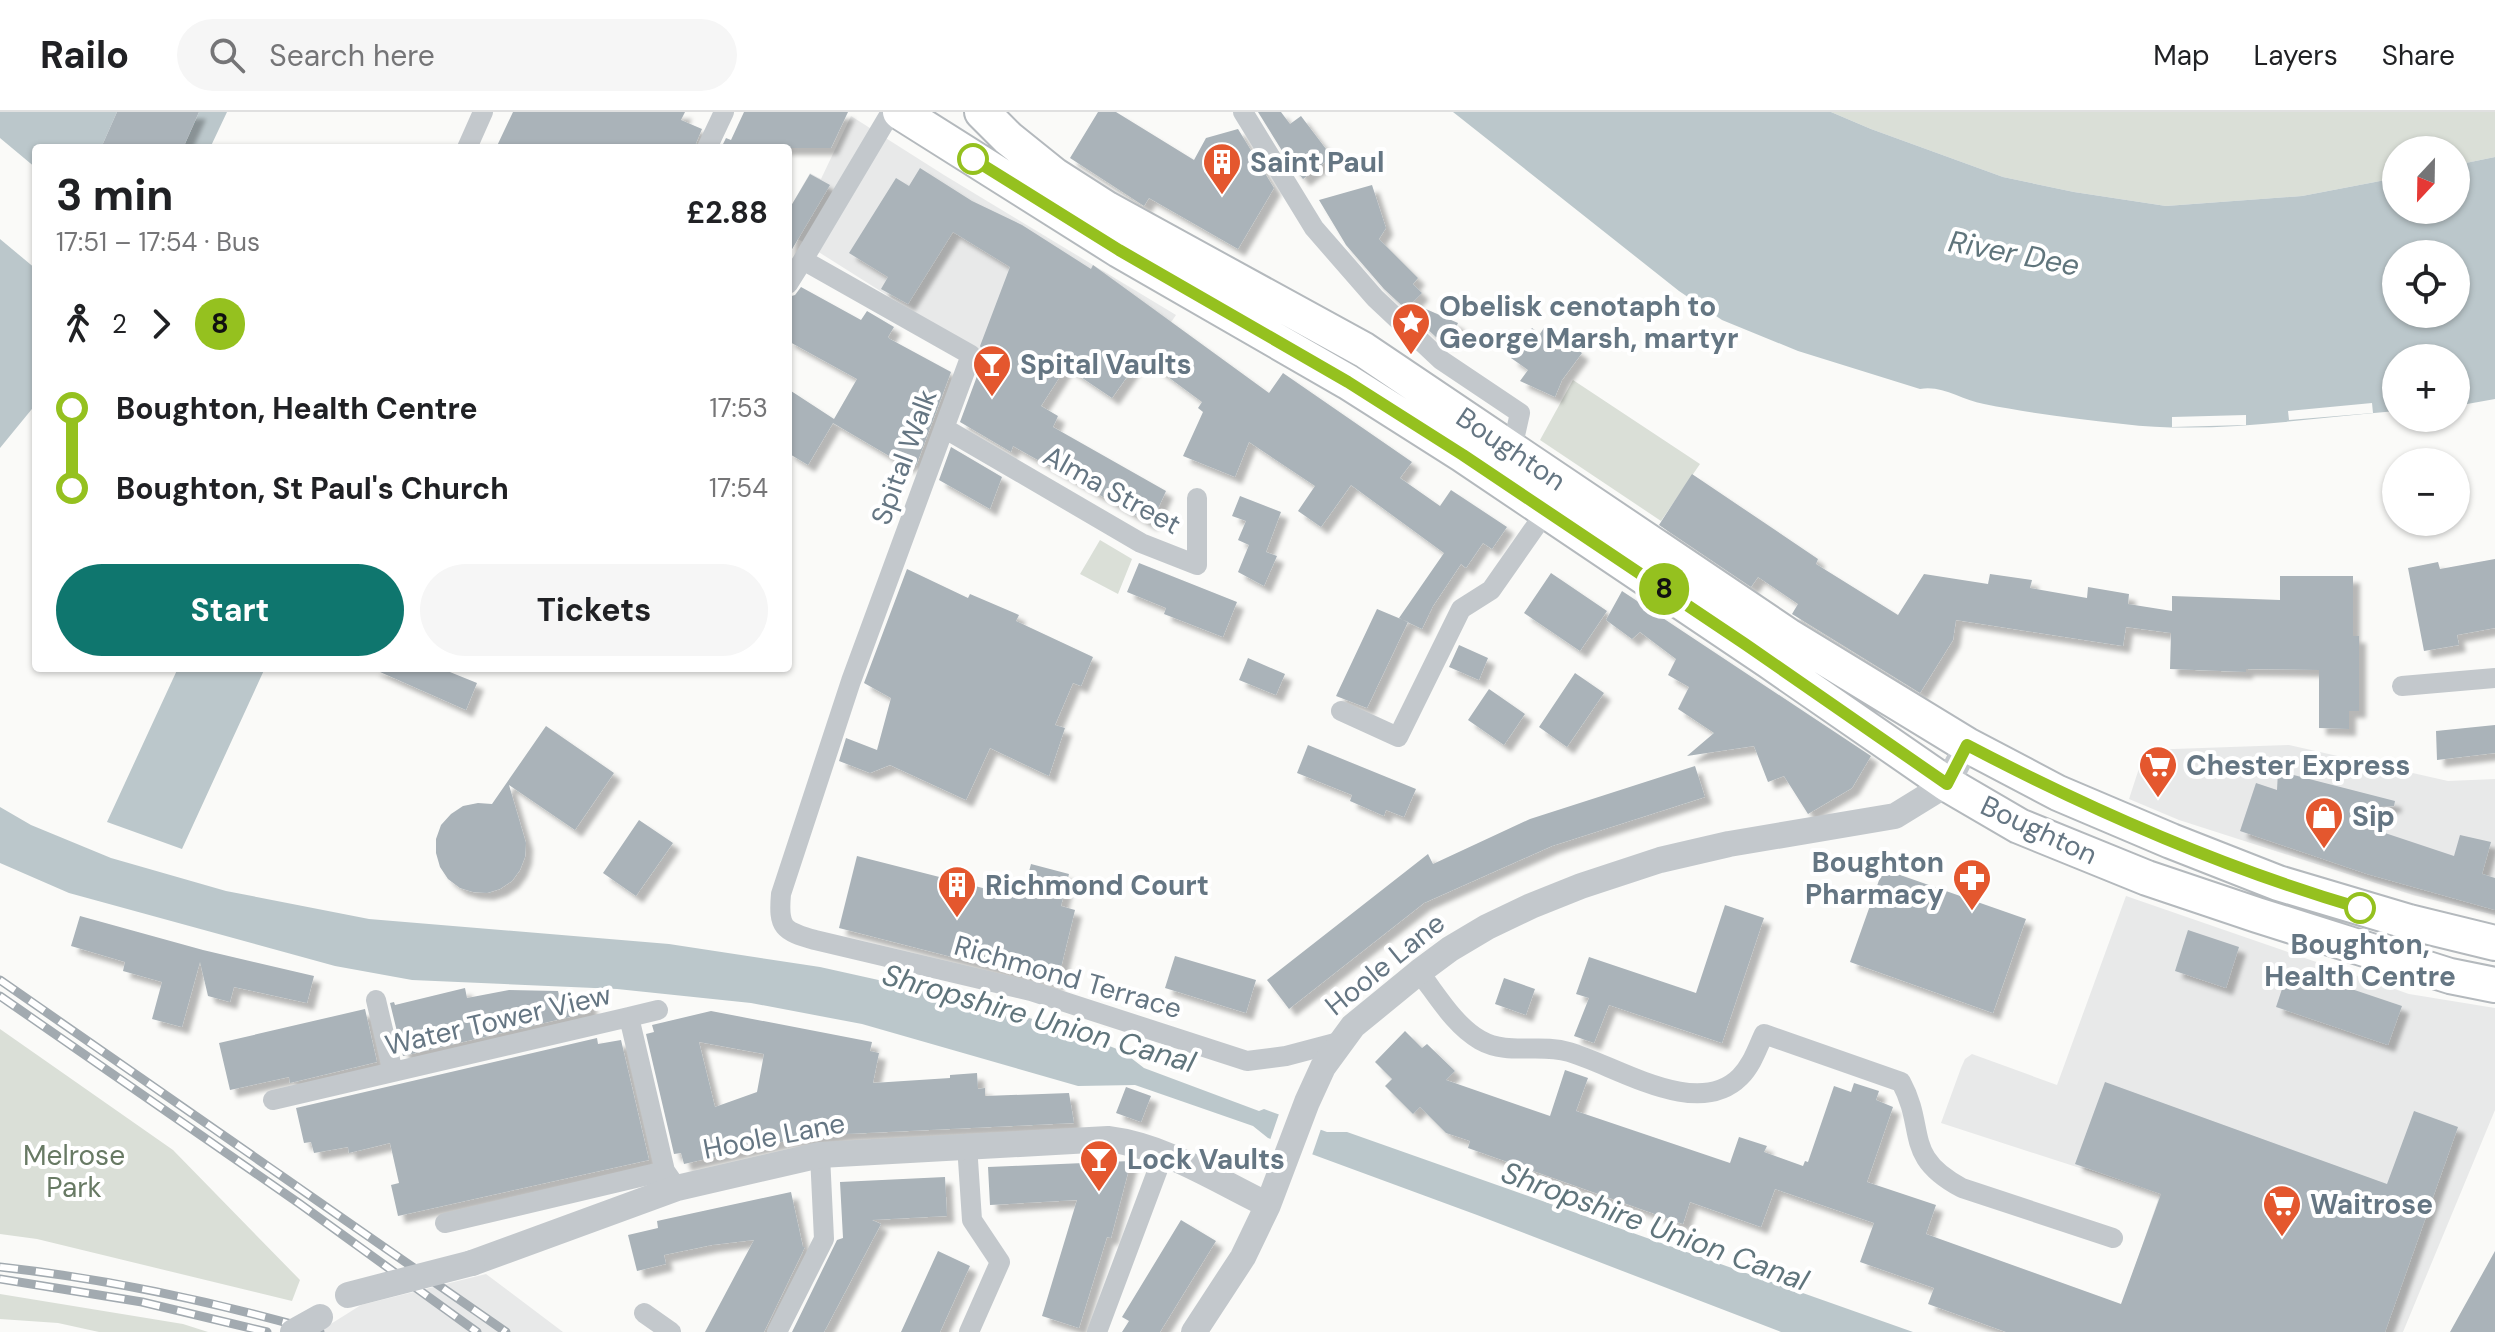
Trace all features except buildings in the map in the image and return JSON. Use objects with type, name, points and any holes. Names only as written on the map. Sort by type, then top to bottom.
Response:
[{"type":"highway","name":"Boughton","points":[[900,112],[1119,250],[1348,382],[1547,510],[1947,784],[2019,826],[2147,878],[2450,976],[2495,985]]},
{"type":"highway","name":"Boughton","points":[[982,112],[1008,138],[1107,209],[1364,350],[1790,637],[1967,745],[2058,793],[2278,883],[2409,922],[2495,943]]},
{"type":"street","points":[[469,144],[483,112]]},
{"type":"street","points":[[709,144],[724,112]]},
{"type":"street","points":[[792,278],[891,112]]},
{"type":"street","points":[[1243,112],[1314,228],[1375,298],[1441,360],[1520,413],[1512,449]]},
{"type":"street","name":"Spital Walk","points":[[783,926],[779,915],[781,894],[837,723],[971,355],[803,260]]},
{"type":"street","name":"Alma Street","points":[[944,428],[1141,543],[1197,565],[1197,498]]},
{"type":"street","points":[[1341,711],[1398,737],[1461,609],[1491,590],[1547,510]]},
{"type":"street","points":[[2402,686],[2495,678]]},
{"type":"street","points":[[1947,784],[1967,745]]},
{"type":"street","name":"Hoole Lane","points":[[445,1223],[820,1155],[1108,1139],[1136,1143],[1164,1153],[1268,1205],[1307,1102],[1339,1042],[1376,1006],[1450,949],[1487,927],[1581,886],[1660,860],[1729,844],[1895,816],[1947,784]]},
{"type":"street","name":"Richmond Terrace","points":[[783,926],[788,932],[815,940],[1031,991],[1247,1061],[1286,1056],[1339,1042]]},
{"type":"street","points":[[1419,972],[1450,1013],[1469,1033],[1482,1041],[1513,1050],[1548,1047],[1568,1051],[1683,1093],[1710,1094],[1739,1078],[1750,1064],[1764,1034],[1901,1082],[1909,1097],[1924,1159],[1942,1177],[1962,1188],[2113,1238]]},
{"type":"street","points":[[376,1000],[393,1072]]},
{"type":"street","points":[[629,1017],[658,1010]]},
{"type":"street","name":"Water Tower View","points":[[273,1100],[629,1017],[671,1180]]},
{"type":"street","points":[[967,1145],[972,1220],[1000,1262],[969,1332]]},
{"type":"street","points":[[1097,1332],[1164,1153]]},
{"type":"street","points":[[777,1332],[824,1239],[820,1155]]},
{"type":"street","name":"Hoole Lane","points":[[293,1332],[320,1317],[348,1295],[472,1263],[671,1180]]},
{"type":"street","points":[[1194,1332],[1243,1257],[1268,1205]]},
{"type":"street","points":[[644,1313],[671,1332]]},
{"type":"shaded area","points":[[851,116],[1176,315],[1133,378],[1082,343],[1042,404],[985,375],[977,352],[798,239],[792,222],[792,204],[810,173],[821,179]]},
{"type":"shaded area","points":[[2289,745],[2448,781],[2495,779],[2495,915],[2413,895],[2179,820],[2129,799],[2145,750]]},
{"type":"shaded area","points":[[2126,896],[2409,994],[2495,1008],[2495,1110],[2403,1332],[2124,1332],[2130,1281],[2160,1194],[1941,1123],[1965,1059],[1972,1054],[2057,1085]]},
{"type":"shaded area","points":[[486,1274],[563,1332],[318,1332],[361,1305]]},
{"type":"green space","points":[[1831,112],[2495,112],[2495,157],[2470,162],[2470,136],[2382,136],[2382,181],[2302,196],[2166,206],[2003,177]]},
{"type":"green space","points":[[1573,380],[1700,464],[1661,521],[1540,440]]},
{"type":"green space","points":[[1100,540],[1132,559],[1118,594],[1080,574]]},
{"type":"green space","name":"Melrose Park","points":[[0,1029],[173,1150],[300,1280],[292,1301],[37,1239],[0,1234]]},
{"type":"green space","points":[[0,1294],[183,1324],[208,1332],[99,1332],[58,1323],[0,1319]]},
{"type":"water","points":[[0,112],[117,112],[103,144],[32,144],[32,165],[0,138]]},
{"type":"water","points":[[199,112],[227,112],[212,144],[185,144]]},
{"type":"water","name":"River Dee","points":[[1453,112],[1831,112],[2003,177],[2166,206],[2302,196],[2382,181],[2382,224],[2470,224],[2470,162],[2495,157],[2495,399],[2470,403],[2470,344],[2382,344],[2382,412],[2225,427],[2123,424],[2036,413],[1976,402],[1936,389],[1920,389],[1798,351],[1722,320],[1679,291]]},
{"type":"water","points":[[0,239],[32,266],[32,409],[0,448]]},
{"type":"water","points":[[176,672],[263,672],[182,849],[107,822]]},
{"type":"water","points":[[0,807],[31,825],[111,858],[226,891],[369,919],[669,944],[820,967],[955,997],[1061,1027],[1122,1051],[1144,1068],[1259,1111],[1264,1109],[1327,1132],[1347,1132],[1913,1332],[1781,1332],[1268,1138],[1253,1126],[1135,1085],[1078,1086],[862,1024],[751,1003],[617,989],[412,980],[335,966],[69,893],[0,863]]},
{"type":"pier","points":[[2372,403],[2373,413],[2289,420],[2288,411]]},
{"type":"pier","points":[[2246,415],[2246,425],[2172,427],[2172,417]]},
{"type":"pier","points":[[1280,1111],[1322,1126],[1311,1158],[1269,1143]]},
{"type":"railway","points":[[0,980],[506,1332]]},
{"type":"railway","points":[[0,996],[300,1204],[477,1332]]},
{"type":"railway","points":[[0,1267],[162,1293],[320,1332]]},
{"type":"railway","points":[[0,1279],[142,1302],[267,1332]]},
{"type":"bus line","name":"8","points":[[973,159],[1119,250],[1348,382],[1463,455],[1947,784],[1967,745],[2058,793],[2171,841],[2278,883],[2360,908]]},
{"type":"place","name":"Saint Paul","points":[[1222,196]]},
{"type":"place","name":"Obelisk cenotaph to George Marsh, martyr","points":[[1411,356]]},
{"type":"place","name":"Spital Vaults","points":[[992,398]]},
{"type":"place","name":"Chester Express","points":[[2158,799]]},
{"type":"place","name":"Sip","points":[[2324,850]]},
{"type":"place","name":"Boughton, Health Centre","points":[[2360,908]]},
{"type":"place","name":"Boughton Pharmacy","points":[[1972,912]]},
{"type":"place","name":"Richmond Court","points":[[957,919]]},
{"type":"place","name":"Lock Vaults","points":[[1099,1193]]},
{"type":"place","name":"Waitrose","points":[[2282,1238]]},
{"type":"water label","name":"Shropshire Union Canal","points":[[1039,1018]]},
{"type":"water label","name":"Shropshire Union Canal","points":[[1655,1226]]}]
